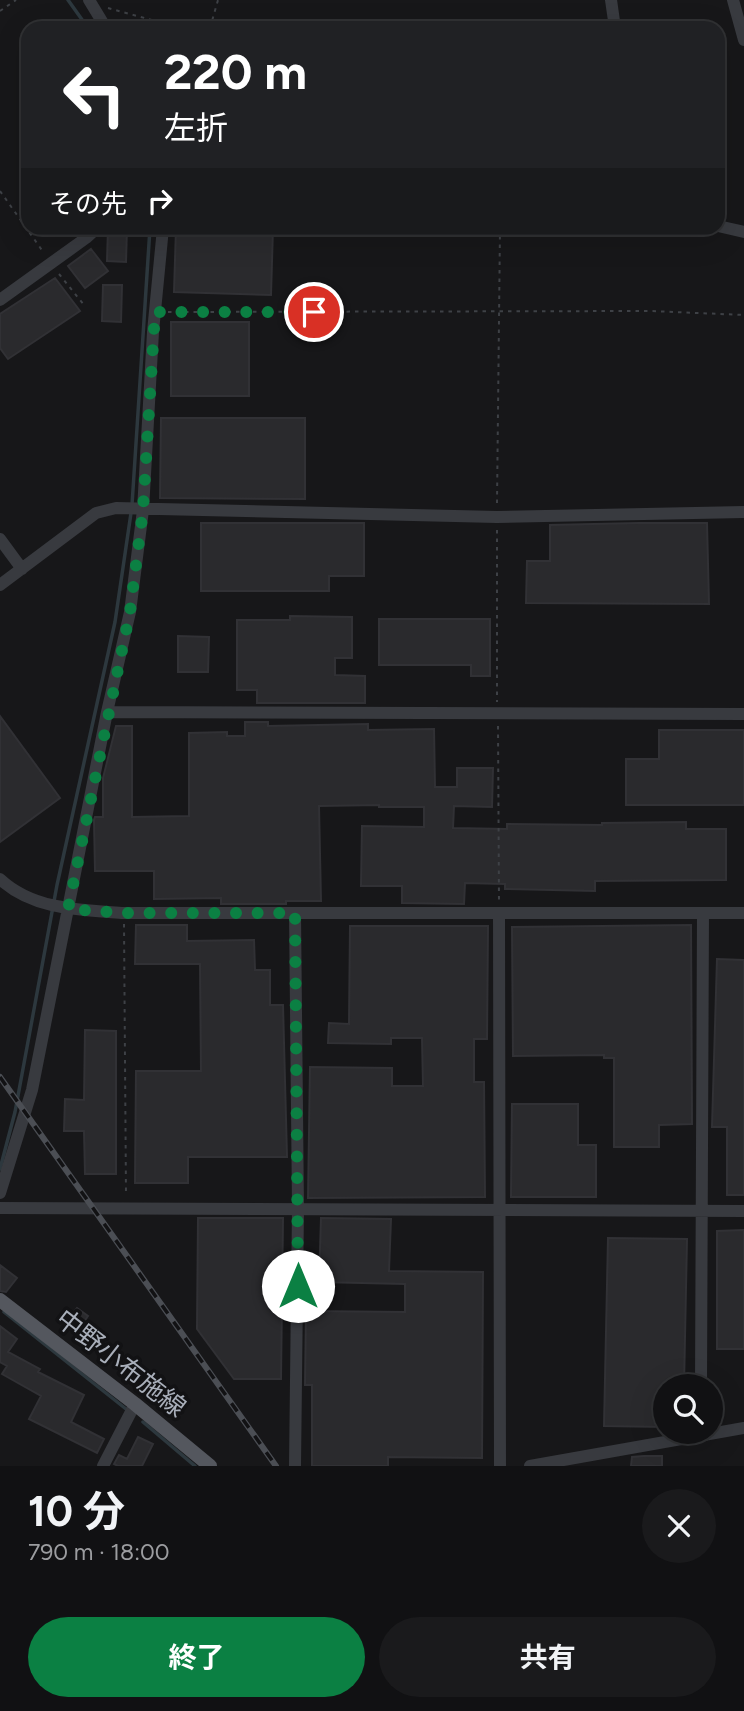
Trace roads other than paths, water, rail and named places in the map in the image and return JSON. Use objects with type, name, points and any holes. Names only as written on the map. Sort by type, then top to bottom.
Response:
[{"type":"main road","name":"中野小布施線","points":[[0,1300],[135,1404],[210,1466]]},
{"type":"street","points":[[611,0],[614,21]]},
{"type":"street","points":[[733,0],[744,40]]},
{"type":"street","points":[[90,2],[102,21]]},
{"type":"street","points":[[725,228],[744,233]]},
{"type":"street","points":[[0,300],[88,235]]},
{"type":"street","points":[[0,1193],[32,1090],[107,712],[130,612],[143,510],[162,235]]},
{"type":"street","points":[[0,585],[96,513],[116,508],[497,517],[744,512]]},
{"type":"street","points":[[0,539],[22,569]]},
{"type":"street","points":[[107,712],[744,714]]},
{"type":"street","points":[[0,879],[10,888],[37,901],[68,909],[124,913],[744,913]]},
{"type":"street","points":[[295,913],[298,1208],[295,1466]]},
{"type":"street","points":[[499,913],[500,1466]]},
{"type":"street","points":[[701,1374],[703,913]]},
{"type":"street","points":[[0,1209],[744,1211]]},
{"type":"street","points":[[103,1466],[135,1404]]},
{"type":"street","points":[[723,1431],[744,1428]]},
{"type":"street","points":[[530,1466],[653,1443]]},
{"type":"waterway","points":[[68,0],[83,21]]},
{"type":"waterway","points":[[132,505],[150,235]]},
{"type":"waterway","points":[[0,1169],[15,1112],[57,885],[115,622],[131,513]]},
{"type":"waterway","points":[[4,1312],[126,1409]]},
{"type":"waterway","points":[[143,1422],[195,1466]]},
{"type":"railway","points":[[0,1077],[276,1466]]}]
